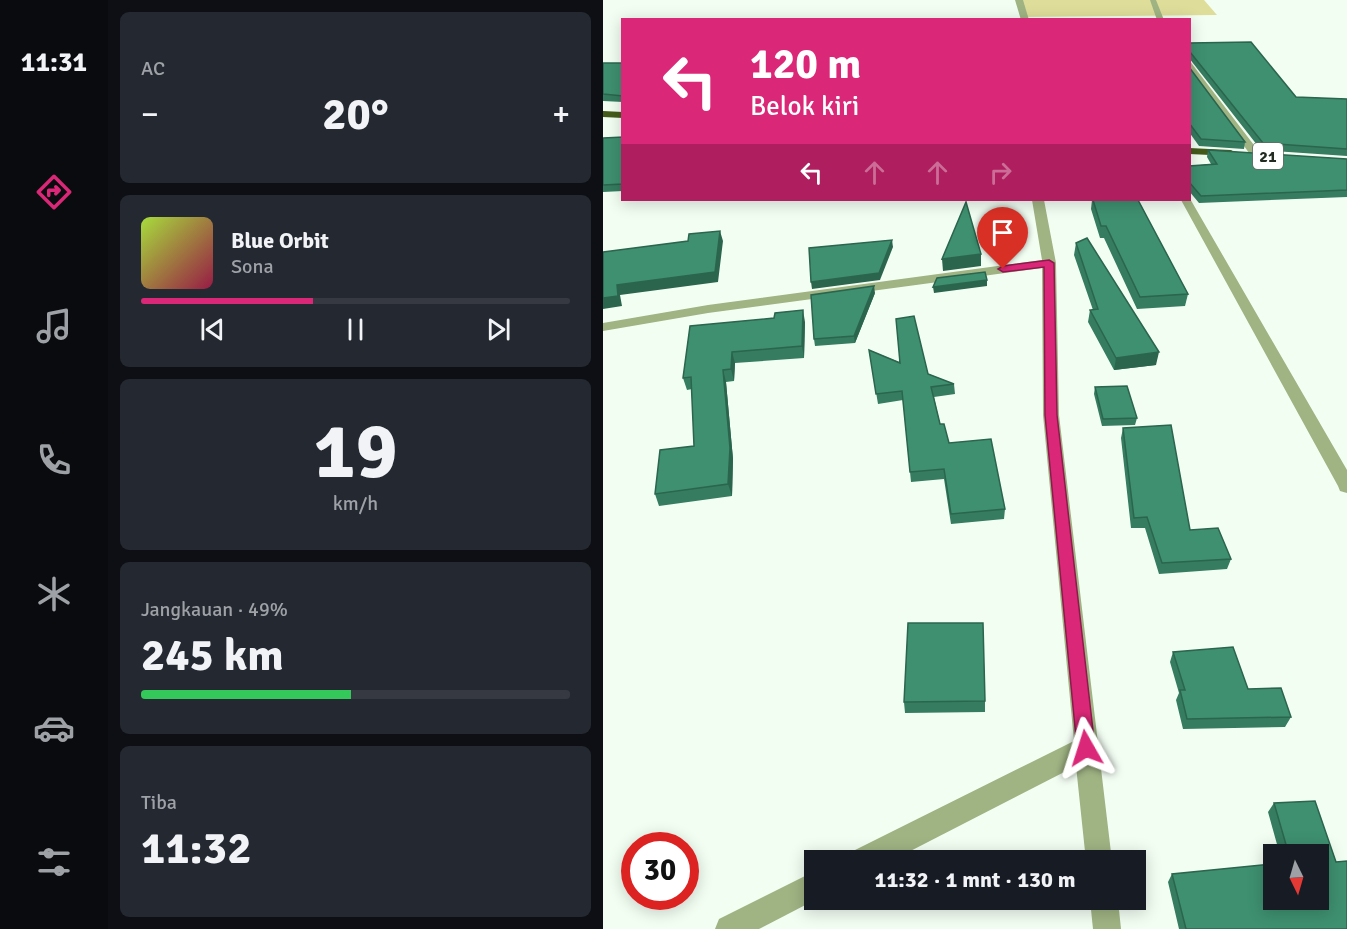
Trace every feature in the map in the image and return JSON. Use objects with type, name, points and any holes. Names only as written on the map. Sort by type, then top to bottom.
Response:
[{"type":"highway","points":[[603,114],[621,115]]},
{"type":"highway","name":"21","points":[[1191,151],[1262,155]]},
{"type":"street","points":[[1019,0],[1024,18]]},
{"type":"street","points":[[1191,66],[1262,155]]},
{"type":"street","points":[[1038,201],[1049,263],[1051,415],[1098,850]]},
{"type":"street","points":[[1188,201],[1347,486]]},
{"type":"street","points":[[603,327],[708,309],[1049,263]]},
{"type":"street","points":[[885,850],[1086,748]]},
{"type":"street","points":[[729,929],[804,891]]},
{"type":"street","points":[[1105,910],[1107,929]]},
{"type":"lane","points":[[1153,0],[1160,18]]},
{"type":"shaded area","points":[[1017,0],[1204,0],[1217,15],[1021,17]]},
{"type":"building","points":[[1251,42],[1296,97],[1347,99],[1347,149],[1263,143],[1191,53],[1191,43]]},
{"type":"building","points":[[603,63],[621,63],[621,96],[603,94]]},
{"type":"building","points":[[1191,70],[1245,142],[1201,139],[1191,126]]},
{"type":"building","points":[[621,137],[621,184],[603,185],[603,138]]},
{"type":"building","points":[[1208,150],[1347,159],[1347,190],[1201,196],[1191,184],[1191,166],[1217,164]]},
{"type":"building","points":[[1093,201],[1139,201],[1188,294],[1140,297],[1106,226],[1101,226]]},
{"type":"building","points":[[966,202],[981,254],[942,259]]},
{"type":"building","points":[[720,231],[715,272],[617,285],[618,296],[603,298],[603,252],[688,241],[689,234]]},
{"type":"building","points":[[1087,238],[1159,352],[1116,358],[1090,310],[1098,309],[1076,243]]},
{"type":"building","points":[[892,240],[879,273],[811,282],[809,248]]},
{"type":"building","points":[[985,272],[987,280],[933,287],[937,278]]},
{"type":"building","points":[[874,286],[854,336],[814,339],[811,295]]},
{"type":"building","points":[[803,310],[802,346],[732,352],[731,369],[723,370],[730,448],[728,484],[655,494],[660,450],[694,446],[691,377],[683,378],[690,326],[774,318],[775,313]]},
{"type":"building","points":[[914,316],[928,374],[954,384],[931,387],[940,424],[944,424],[949,443],[991,439],[1005,509],[951,514],[944,469],[910,472],[902,391],[876,394],[869,350],[900,363],[896,319]]},
{"type":"building","points":[[1127,386],[1137,418],[1103,419],[1095,387]]},
{"type":"building","points":[[1171,425],[1190,530],[1218,528],[1231,559],[1162,563],[1147,517],[1134,518],[1123,428]]},
{"type":"building","points":[[908,623],[983,623],[985,701],[904,702]]},
{"type":"building","points":[[1233,647],[1248,689],[1281,688],[1291,717],[1187,719],[1180,690],[1185,690],[1173,652]]},
{"type":"building","points":[[1315,801],[1336,862],[1347,861],[1347,929],[1186,929],[1172,874],[1263,865],[1263,910],[1329,910],[1329,844],[1286,844],[1274,803]]},
{"type":"route","points":[[1003,269],[1049,263],[1051,415],[1086,748]]}]
